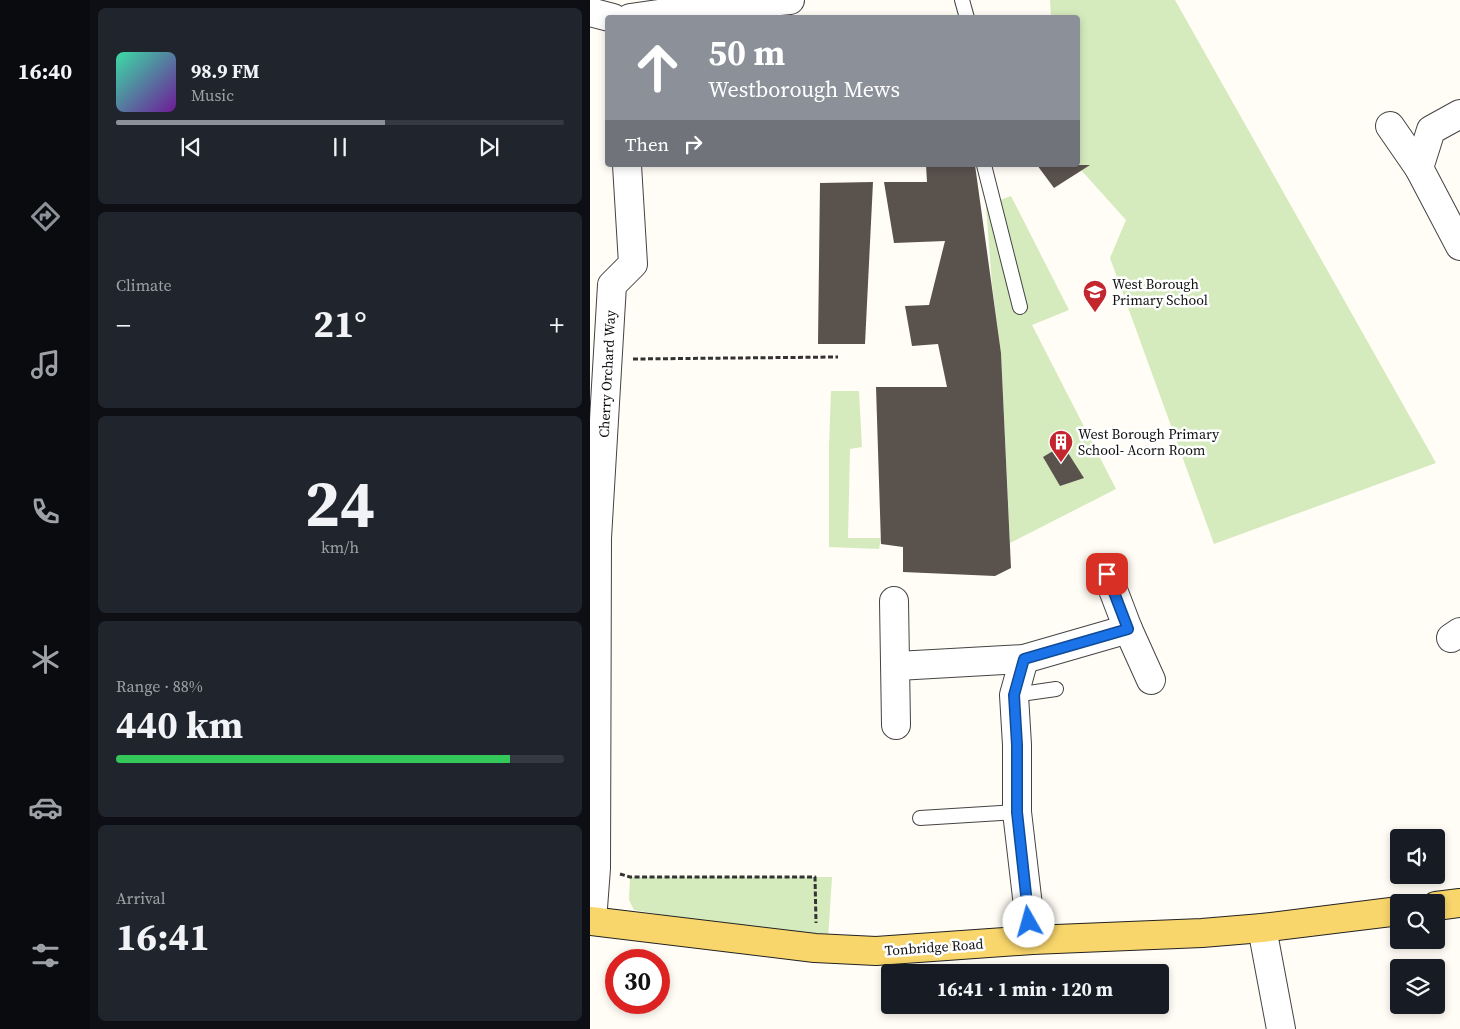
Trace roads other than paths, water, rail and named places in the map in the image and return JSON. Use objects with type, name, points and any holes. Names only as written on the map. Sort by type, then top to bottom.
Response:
[{"type":"main road","points":[[1445,905],[1460,903]]},
{"type":"main road","name":"Tonbridge Road","points":[[591,921],[815,948],[876,951],[1032,940],[1262,928],[1390,912]]},
{"type":"street","points":[[645,15],[694,5],[790,0]]},
{"type":"street","points":[[590,12],[605,16]]},
{"type":"street","points":[[1419,168],[1431,130],[1460,114]]},
{"type":"street","points":[[1390,126],[1419,168],[1460,246]]},
{"type":"street","name":"Cherry Orchard Way","points":[[591,921],[596,868],[597,538],[607,360],[601,285],[633,264],[627,167]]},
{"type":"street","points":[[1107,574],[1128,629],[1151,680]]},
{"type":"street","points":[[894,601],[897,666],[896,725]]},
{"type":"street","points":[[897,666],[1024,659],[1128,629]]},
{"type":"street","points":[[1024,659],[1014,695],[1017,745],[1017,812],[1032,940]]},
{"type":"street","points":[[1262,928],[1280,1029]]},
{"type":"lane","points":[[962,0],[966,15]]},
{"type":"lane","points":[[985,167],[1020,307]]},
{"type":"lane","points":[[1014,695],[1056,689]]},
{"type":"lane","points":[[920,818],[1017,812]]},
{"type":"place","name":"West Borough Primary School","points":[[1095,313]]},
{"type":"place","name":"West Borough Primary School- Acorn Room","points":[[1061,463]]}]
